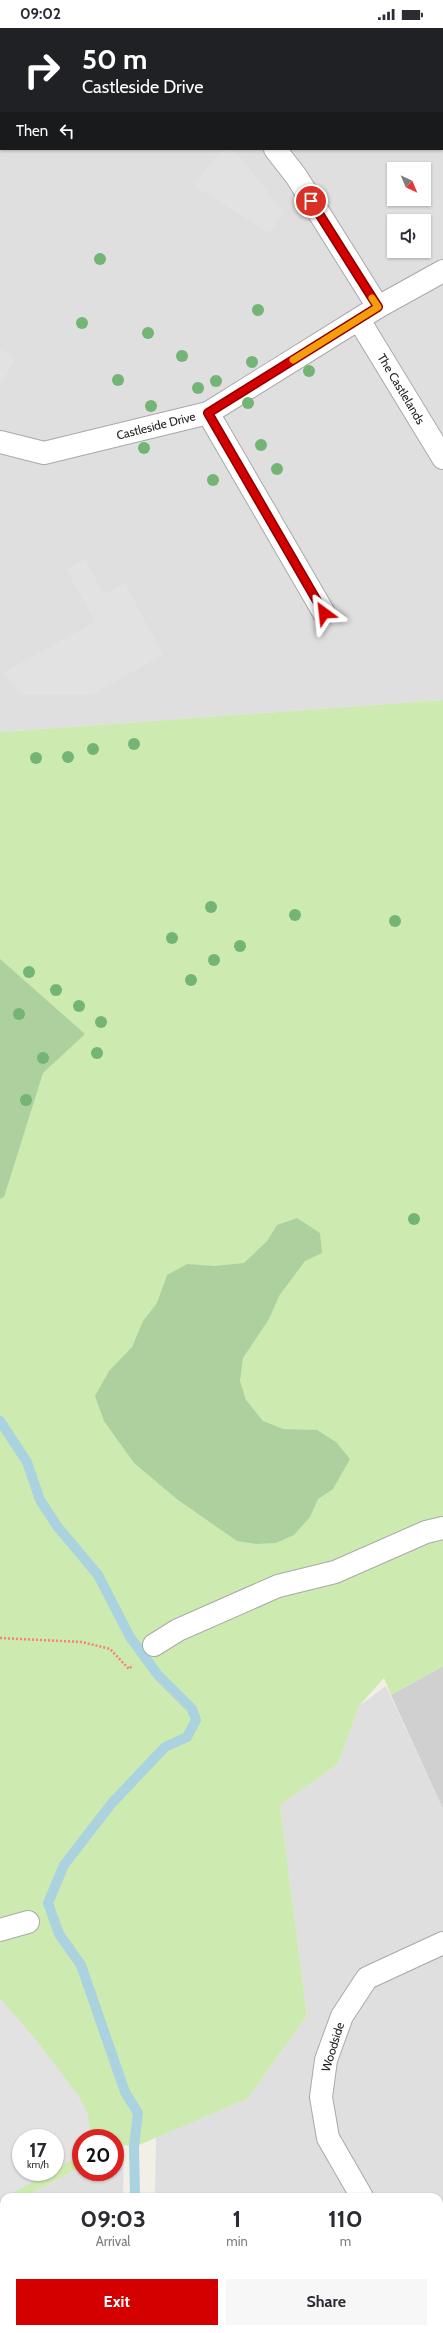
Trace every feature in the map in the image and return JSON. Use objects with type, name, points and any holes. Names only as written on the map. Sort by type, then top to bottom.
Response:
[{"type":"street","points":[[276,150],[296,176],[378,307]]},
{"type":"street","name":"Castleside Drive","points":[[0,442],[44,453],[208,413],[378,307],[443,271]]},
{"type":"street","name":"The Castlelands","points":[[358,320],[443,458]]},
{"type":"street","points":[[208,413],[324,613]]},
{"type":"street","points":[[154,1645],[178,1630],[278,1586],[336,1572],[426,1532],[443,1528]]},
{"type":"street","points":[[0,1930],[28,1922]]},
{"type":"street","name":"Woodside","points":[[360,2193],[328,2138],[321,2097],[326,2060],[342,2016],[367,1978],[443,1943]]},
{"type":"path","points":[[0,1638],[82,1642],[110,1649],[129,1669],[136,1662]]},
{"type":"shaded area","points":[[0,150],[443,150],[443,700],[0,732]]},
{"type":"shaded area","points":[[221,150],[235,150],[284,213],[269,233],[193,185]]},
{"type":"shaded area","points":[[0,349],[15,359],[0,385]]},
{"type":"shaded area","points":[[85,559],[104,594],[125,583],[163,655],[91,695],[21,695],[4,672],[95,622],[66,569]]},
{"type":"shaded area","points":[[443,1666],[443,1809],[391,1695]]},
{"type":"shaded area","points":[[386,1686],[443,1809],[443,2193],[155,2193],[156,2137],[247,2099],[307,2016],[280,1805],[338,1764],[359,1706]]},
{"type":"shaded area","points":[[0,1998],[37,2041],[78,2095],[88,2114],[90,2129],[72,2129],[72,2160],[64,2164],[64,2129],[12,2129],[12,2181],[34,2181],[12,2193],[0,2193]]},
{"type":"shaded area","points":[[72,2172],[72,2181],[123,2181],[123,2193],[32,2193],[54,2181],[64,2181],[64,2176]]},
{"type":"green space","points":[[443,700],[443,1666],[391,1695],[384,1678],[359,1706],[338,1764],[280,1805],[307,2016],[247,2099],[134,2147],[124,2145],[124,2129],[72,2129],[72,2172],[64,2176],[64,2129],[12,2129],[12,2181],[54,2181],[32,2193],[0,2193],[0,732]]},
{"type":"green space","points":[[0,959],[85,1034],[43,1073],[4,1197],[0,1199]]},
{"type":"green space","points":[[297,1218],[320,1233],[322,1253],[305,1261],[279,1296],[269,1319],[243,1358],[240,1381],[246,1400],[263,1421],[283,1429],[317,1430],[336,1442],[350,1459],[333,1489],[318,1499],[310,1517],[294,1535],[276,1543],[256,1544],[237,1541],[178,1500],[134,1463],[104,1421],[95,1396],[109,1371],[132,1347],[143,1321],[157,1303],[167,1275],[187,1264],[214,1266],[244,1263],[267,1241],[277,1225]]},
{"type":"waterway","points":[[0,1421],[27,1462],[40,1500],[57,1526],[98,1575],[130,1637],[158,1675],[192,1709],[196,1720],[187,1737],[165,1747],[112,1803],[64,1865],[48,1903],[59,1934],[81,1965],[125,2092],[138,2113],[134,2147],[135,2193]]},
{"type":"slow traffic","points":[[293,360],[378,307],[372,298]]},
{"type":"route","points":[[311,201],[378,307],[208,413],[324,613]]}]
